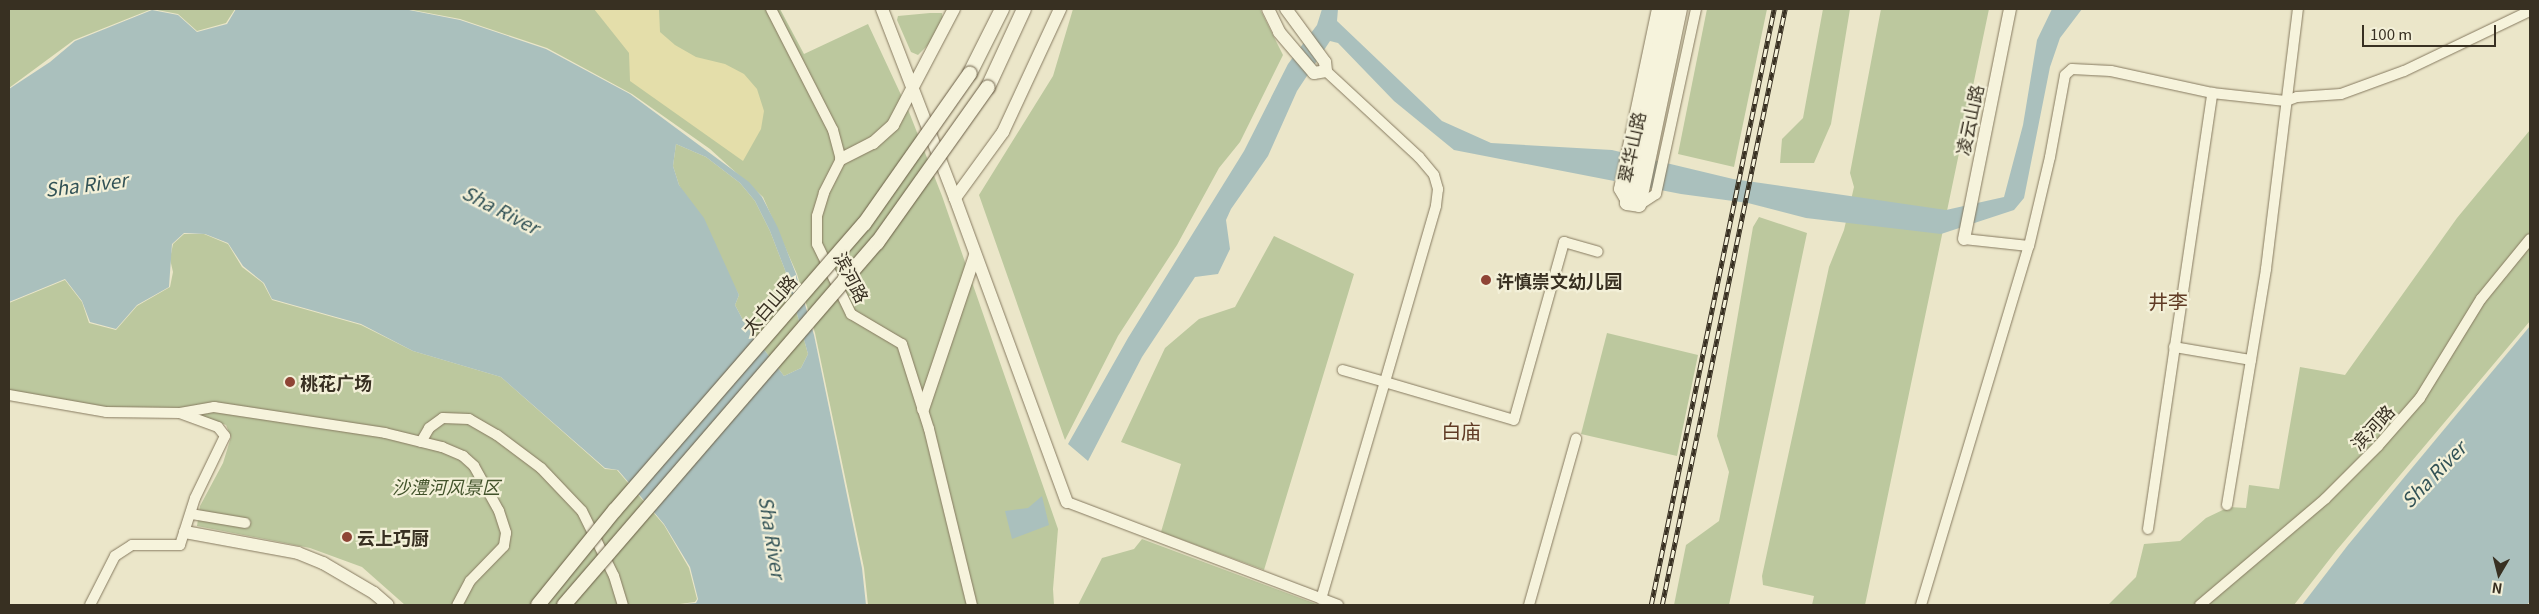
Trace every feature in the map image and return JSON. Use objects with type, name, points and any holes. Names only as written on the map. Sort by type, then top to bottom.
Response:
[{"type":"main road","name":"太白山路","points":[[538,605],[615,510],[864,224],[970,73],[1002,9]]},
{"type":"main road","points":[[564,605],[878,243],[988,87],[1024,9]]},
{"type":"main road","name":"翠华山路","points":[[1631,196],[1640,139],[1667,9]]},
{"type":"main road","name":"翠华山路","points":[[1640,139],[1680,9]]},
{"type":"street","points":[[771,9],[833,130],[841,159],[873,143],[891,120],[914,88],[954,9]]},
{"type":"street","points":[[882,9],[956,198],[975,255],[1067,502],[1338,605]]},
{"type":"street","points":[[956,198],[1003,132],[1060,9]]},
{"type":"street","points":[[1268,9],[1278,32],[1322,69],[1419,157],[1434,175],[1438,189],[1436,206],[1320,599]]},
{"type":"street","points":[[1657,9],[1631,196],[1656,194],[1696,9]]},
{"type":"street","name":"凌云山路","points":[[1964,237],[2010,9]]},
{"type":"street","points":[[2227,506],[2266,269],[2298,9]]},
{"type":"street","points":[[1921,605],[2029,246],[2050,157],[2065,75],[2072,70],[2111,71],[2212,93],[2286,101],[2297,97],[2340,94],[2371,84],[2530,11]]},
{"type":"street","points":[[1288,14],[1322,69]]},
{"type":"street","points":[[2148,529],[2212,93]]},
{"type":"street","name":"滨河路","points":[[841,159],[824,193],[817,216],[817,244],[851,314],[902,344],[924,409],[972,605]]},
{"type":"street","points":[[1964,237],[2029,246]]},
{"type":"street","name":"滨河路","points":[[2200,605],[2324,499],[2378,446],[2420,398],[2481,299],[2530,238]]},
{"type":"street","points":[[1343,370],[1514,420],[1564,242],[1598,252]]},
{"type":"street","points":[[924,409],[975,255]]},
{"type":"street","points":[[2174,347],[2251,360]]},
{"type":"street","points":[[9,396],[106,412],[180,413],[214,407],[368,430],[421,442],[463,456],[474,466],[499,512],[506,533],[504,546],[470,581],[457,605]]},
{"type":"street","points":[[90,605],[115,556],[132,545],[180,545],[190,514],[225,436],[218,427],[180,413]]},
{"type":"street","points":[[421,442],[429,428],[443,418],[469,419],[497,435],[541,468],[582,511],[614,576],[623,605]]},
{"type":"street","points":[[1529,605],[1576,439]]},
{"type":"street","points":[[190,514],[245,523]]},
{"type":"street","points":[[185,532],[298,553],[324,563],[374,593],[388,605]]},
{"type":"green space","points":[[9,9],[152,9],[74,40],[9,88]]},
{"type":"green space","points":[[152,9],[235,9],[226,23],[197,31],[178,14]]},
{"type":"green space","points":[[407,9],[780,9],[804,54],[868,24],[909,112],[942,196],[1058,529],[1053,589],[1054,605],[868,605],[864,568],[815,333],[797,274],[763,197],[710,149],[632,94],[547,48],[460,19]]},
{"type":"green space","points":[[1073,9],[1260,9],[1283,55],[1240,142],[1219,168],[1177,245],[1118,336],[1065,440],[979,195],[1053,76]]},
{"type":"green space","points":[[1707,9],[1767,9],[1734,167],[1678,154]]},
{"type":"green space","points":[[1823,9],[1850,9],[1831,124],[1814,163],[1780,163],[1782,139],[1803,118]]},
{"type":"green space","points":[[1881,9],[1989,9],[1865,605],[1812,605],[1814,596],[1763,585],[1762,576],[1829,267],[1844,230],[1854,187],[1850,173]]},
{"type":"green space","points":[[942,13],[943,19],[928,45],[918,55],[911,52],[897,20],[898,16]]},
{"type":"green space","points":[[2530,130],[2530,321],[2336,551],[2294,605],[2108,605],[2136,577],[2144,544],[2180,541],[2206,518],[2229,507],[2246,508],[2249,485],[2279,489],[2300,367],[2345,375],[2457,218]]},
{"type":"green space","points":[[676,144],[706,157],[740,183],[755,201],[770,231],[785,270],[808,354],[801,368],[784,376],[745,324],[735,305],[739,295],[679,185],[673,166]]},
{"type":"green space","points":[[1759,217],[1807,233],[1729,605],[1674,605],[1686,545],[1719,521],[1729,472],[1717,436],[1753,227]]},
{"type":"green space","name":"沙澧河风景区","points":[[184,234],[204,234],[228,244],[242,267],[263,283],[272,300],[361,325],[413,351],[501,377],[605,469],[617,470],[664,525],[689,568],[697,599],[695,602],[672,605],[405,605],[362,567],[310,548],[197,526],[200,506],[223,463],[231,437],[226,425],[195,414],[113,411],[9,392],[9,303],[65,280],[82,302],[89,323],[116,330],[137,306],[170,287],[173,272],[170,259],[173,244]]},
{"type":"green space","points":[[1274,236],[1354,274],[1264,570],[1161,532],[1181,464],[1121,442],[1165,348],[1199,319],[1235,307]]},
{"type":"green space","points":[[1607,333],[1698,355],[1677,456],[1581,434]]},
{"type":"green space","points":[[1142,539],[1319,605],[1078,605],[1102,558],[1134,549]]},
{"type":"sand","points":[[594,9],[659,9],[660,32],[675,45],[696,57],[725,64],[744,74],[757,89],[764,111],[761,129],[743,161],[630,81],[629,53]]},
{"type":"water","name":"Sha River","points":[[236,9],[404,9],[460,20],[546,49],[630,94],[749,182],[762,197],[778,228],[796,274],[814,335],[862,568],[866,605],[673,605],[696,603],[698,599],[690,567],[664,524],[618,470],[605,468],[501,377],[413,351],[361,324],[272,299],[264,283],[243,266],[228,243],[205,234],[184,233],[172,244],[169,287],[137,305],[116,329],[90,322],[82,301],[65,279],[9,302],[9,89],[50,62],[75,41],[152,10],[178,15],[197,32],[227,24]],"holes":[[[676,144],[706,157],[740,183],[755,201],[770,231],[785,270],[808,354],[801,368],[784,376],[745,324],[735,305],[739,295],[704,218],[679,185],[673,166]]]},
{"type":"water","points":[[1322,9],[1338,9],[1337,21],[1442,121],[1491,143],[1612,150],[1733,179],[1946,210],[2004,197],[2023,125],[2037,40],[2052,9],[2082,9],[2060,38],[2050,67],[2024,198],[2014,210],[1941,234],[1806,218],[1748,203],[1681,194],[1454,150],[1394,101],[1338,43],[1330,41],[1297,91],[1268,156],[1231,209],[1226,220],[1230,249],[1218,274],[1195,277],[1142,357],[1088,461],[1068,444],[1128,338],[1244,151],[1288,64],[1317,25]]},
{"type":"water","name":"Sha River","points":[[2530,326],[2530,601],[2527,605],[2302,605],[2348,545]]},
{"type":"water","points":[[1042,496],[1049,525],[1012,539],[1005,511],[1028,508]]},
{"type":"railway","points":[[1651,605],[1774,9]]},
{"type":"railway","points":[[1662,605],[1785,9]]},
{"type":"place","name":"许慎崇文幼儿园","points":[[1486,280]]},
{"type":"place","name":"桃花广场","points":[[290,382]]},
{"type":"place","name":"云上巧厨","points":[[347,537]]},
{"type":"district","name":"井李","points":[[2168,300]]},
{"type":"district","name":"白庙","points":[[1461,430]]}]
